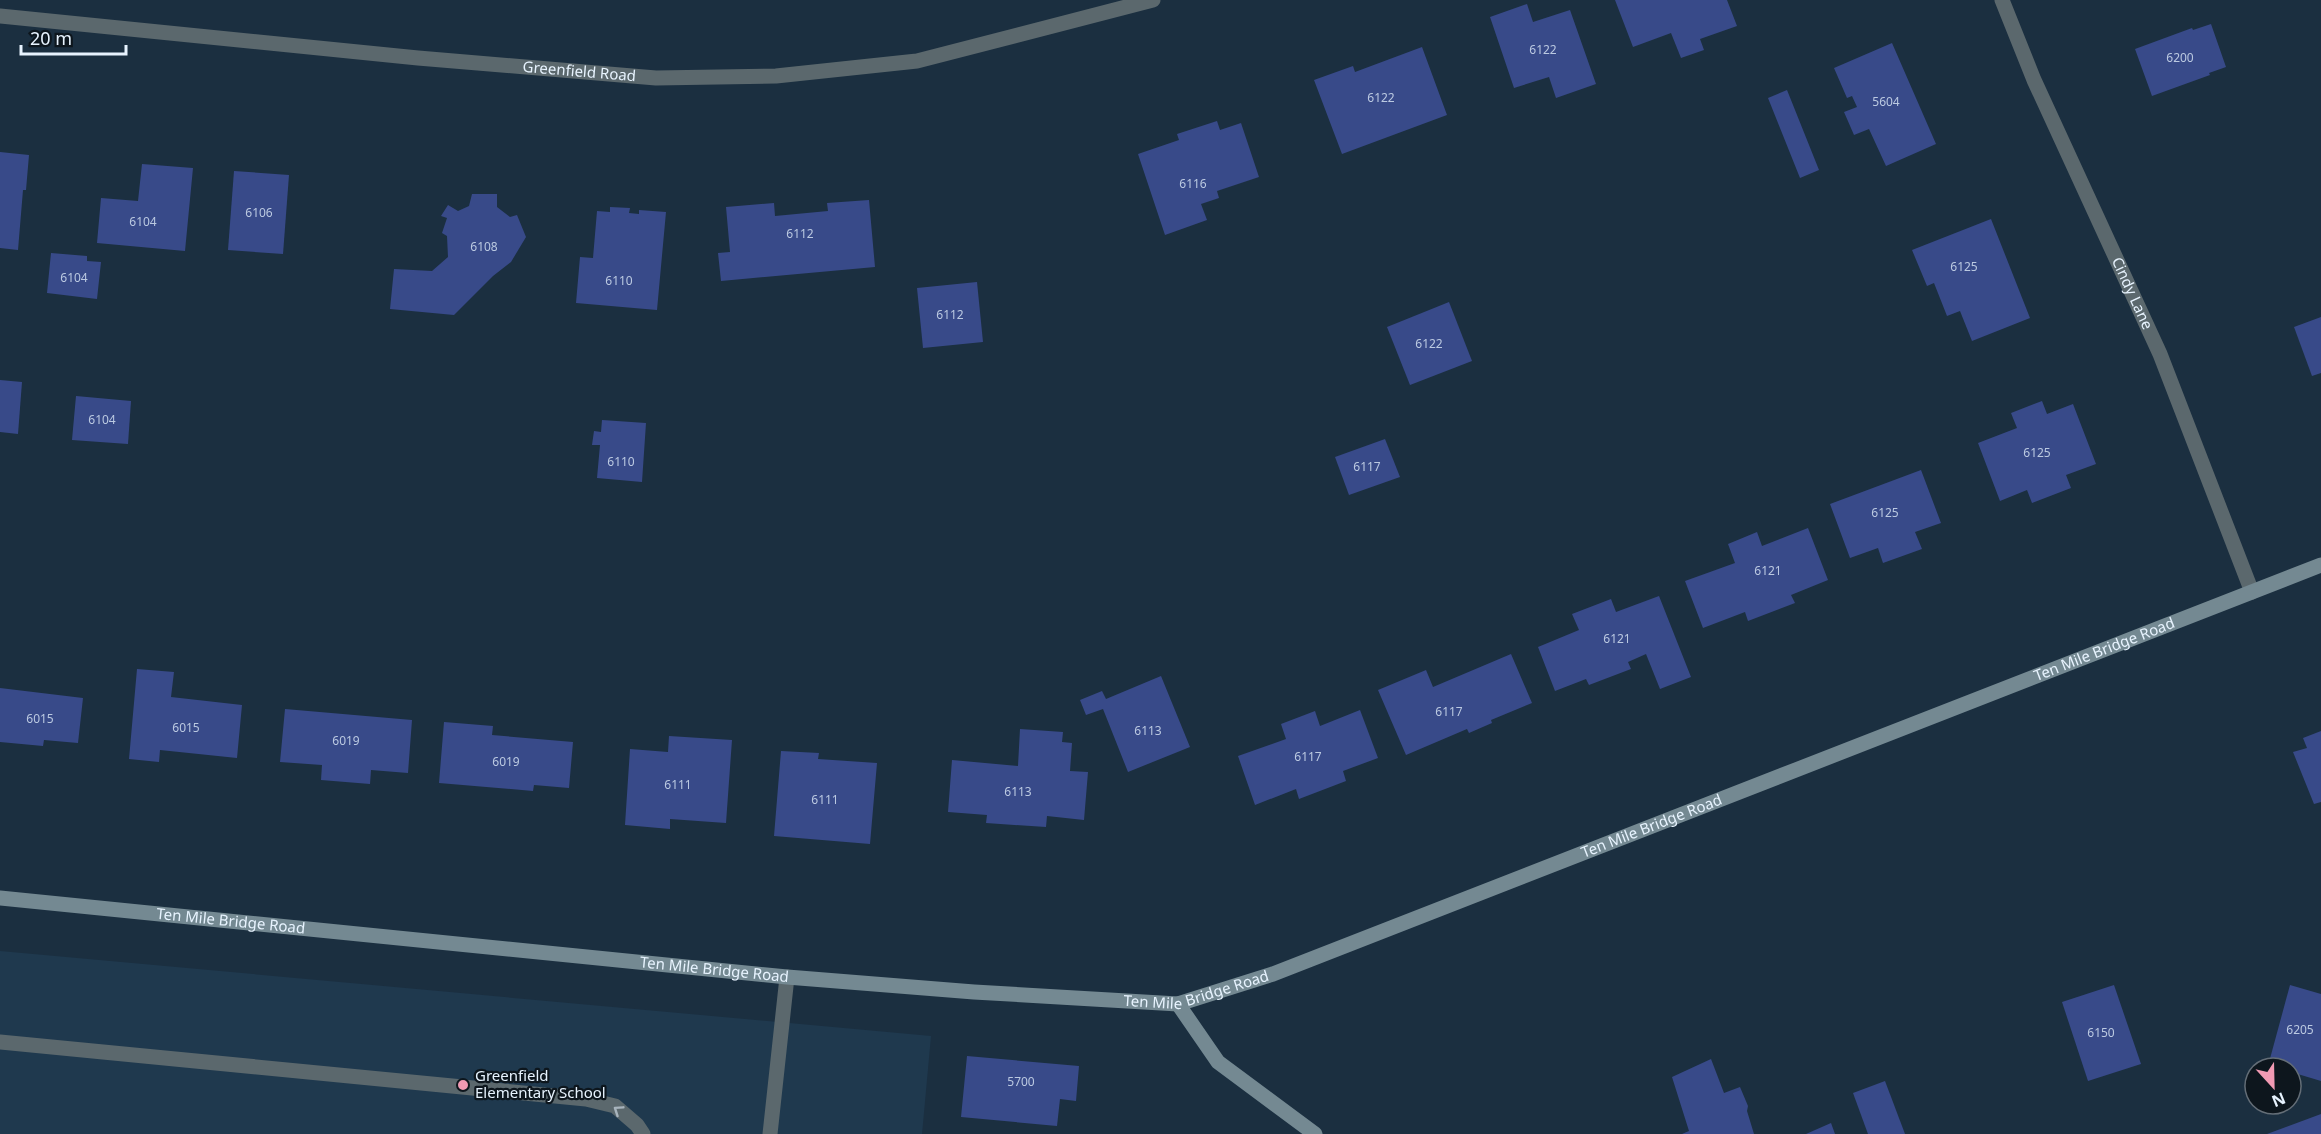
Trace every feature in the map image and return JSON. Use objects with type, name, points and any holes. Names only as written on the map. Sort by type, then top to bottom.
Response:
[{"type":"street","name":"Greenfield Road","points":[[0,16],[418,58],[668,78],[776,76],[917,60],[1153,0]]},
{"type":"street","name":"Cindy Lane","points":[[2002,0],[2034,80],[2160,354],[2252,592]]},
{"type":"street","name":"Ten Mile Bridge Road","points":[[0,897],[787,977],[974,992],[1178,1004],[1273,974],[2321,565]]},
{"type":"street","points":[[770,1134],[787,977]]},
{"type":"street","points":[[1178,1004],[1218,1062],[1315,1134]]},
{"type":"street","points":[[0,1042],[586,1099],[615,1106],[637,1125],[643,1134]]},
{"type":"shaded area","name":"Greenfield Elementary School","points":[[0,951],[931,1036],[922,1134],[0,1134]]},
{"type":"building","points":[[1615,0],[1727,0],[1737,26],[1700,39],[1704,50],[1681,58],[1671,33],[1633,47]]},
{"type":"building","points":[[1527,4],[1533,22],[1570,10],[1596,84],[1556,98],[1549,77],[1514,88],[1490,17]]},
{"type":"building","points":[[2211,24],[2226,67],[2152,96],[2135,49],[2192,28],[2193,30]]},
{"type":"building","points":[[1892,43],[1936,144],[1886,166],[1869,129],[1854,135],[1844,112],[1857,107],[1852,96],[1847,98],[1834,68]]},
{"type":"building","points":[[1422,47],[1447,115],[1342,154],[1314,80],[1353,66],[1355,72]]},
{"type":"building","points":[[1787,90],[1819,170],[1800,178],[1768,98]]},
{"type":"building","points":[[1217,121],[1220,130],[1241,123],[1259,177],[1217,191],[1219,198],[1201,204],[1207,220],[1165,235],[1138,154],[1179,140],[1177,134]]},
{"type":"building","points":[[0,152],[29,155],[26,190],[23,190],[18,250],[0,248]]},
{"type":"building","points":[[142,164],[193,168],[185,251],[97,243],[101,198],[138,201]]},
{"type":"building","points":[[234,171],[289,175],[283,254],[228,250]]},
{"type":"building","points":[[472,194],[497,194],[497,207],[510,217],[517,215],[526,237],[511,262],[493,276],[454,315],[390,309],[394,269],[432,271],[448,257],[447,236],[442,233],[447,218],[441,216],[448,205],[458,211],[469,206]]},
{"type":"building","points":[[869,200],[875,267],[721,281],[718,253],[730,252],[726,207],[774,203],[775,216],[828,211],[827,203]]},
{"type":"building","points":[[610,207],[630,208],[629,213],[639,214],[639,210],[666,212],[657,310],[576,303],[580,257],[593,258],[597,211],[610,212]]},
{"type":"building","points":[[1991,219],[2030,318],[1972,341],[1960,311],[1947,316],[1934,283],[1927,286],[1912,250]]},
{"type":"building","points":[[51,253],[87,256],[87,261],[101,262],[97,299],[47,293]]},
{"type":"building","points":[[977,282],[983,342],[923,348],[917,288]]},
{"type":"building","points":[[1449,302],[1472,361],[1410,385],[1387,327]]},
{"type":"building","points":[[2321,317],[2321,373],[2312,376],[2294,327]]},
{"type":"building","points":[[0,380],[22,382],[18,434],[0,432]]},
{"type":"building","points":[[76,396],[131,401],[128,444],[72,440]]},
{"type":"building","points":[[2042,401],[2047,414],[2073,404],[2096,464],[2066,475],[2071,488],[2032,503],[2027,490],[2000,501],[1978,443],[2017,428],[2011,413]]},
{"type":"building","points":[[602,420],[646,423],[642,482],[597,478],[600,445],[592,445],[594,431],[601,432]]},
{"type":"building","points":[[1385,439],[1400,477],[1349,495],[1335,457]]},
{"type":"building","points":[[1921,470],[1941,523],[1915,532],[1922,549],[1883,563],[1878,548],[1850,558],[1830,504]]},
{"type":"building","points":[[1808,528],[1828,580],[1791,595],[1795,603],[1748,621],[1745,612],[1703,628],[1685,581],[1735,563],[1728,544],[1757,532],[1762,546]]},
{"type":"building","points":[[1659,596],[1691,677],[1660,689],[1646,654],[1628,662],[1631,669],[1589,685],[1586,679],[1555,691],[1538,647],[1579,630],[1572,614],[1611,599],[1616,612]]},
{"type":"building","points":[[1511,654],[1532,703],[1491,720],[1492,723],[1469,733],[1467,729],[1406,755],[1378,690],[1426,670],[1433,687]]},
{"type":"building","points":[[137,669],[174,672],[171,697],[242,705],[237,758],[160,750],[159,762],[129,759]]},
{"type":"building","points":[[1161,676],[1190,747],[1128,772],[1103,709],[1086,715],[1080,700],[1102,691],[1106,699]]},
{"type":"building","points":[[0,688],[83,698],[78,743],[44,740],[43,746],[0,742]]},
{"type":"building","points":[[285,709],[412,720],[408,773],[371,770],[370,784],[321,780],[322,765],[280,762]]},
{"type":"building","points":[[1360,710],[1378,758],[1343,771],[1346,781],[1299,799],[1296,789],[1255,805],[1238,756],[1286,739],[1281,724],[1315,711],[1320,726]]},
{"type":"building","points":[[444,722],[493,726],[492,735],[573,742],[569,788],[534,785],[533,791],[439,783]]},
{"type":"building","points":[[1020,729],[1063,732],[1062,742],[1072,743],[1070,771],[1088,772],[1084,820],[1047,816],[1046,827],[986,823],[987,815],[948,812],[952,760],[1018,766]]},
{"type":"building","points":[[2321,731],[2321,802],[2314,804],[2293,752],[2307,748],[2303,738]]},
{"type":"building","points":[[669,736],[732,740],[726,823],[670,819],[670,829],[625,825],[630,749],[668,752]]},
{"type":"building","points":[[781,751],[819,753],[818,759],[877,763],[870,844],[774,836]]},
{"type":"building","points":[[2114,985],[2141,1064],[2088,1081],[2062,1002]]},
{"type":"building","points":[[2290,985],[2321,994],[2321,1081],[2303,1076],[2303,1056],[2271,1056]]},
{"type":"building","points":[[967,1056],[1079,1066],[1076,1101],[1060,1099],[1057,1126],[961,1117]]},
{"type":"building","points":[[1711,1059],[1724,1093],[1740,1087],[1748,1106],[1747,1111],[1754,1134],[1682,1134],[1689,1131],[1672,1077]]},
{"type":"building","points":[[1885,1081],[1905,1134],[1868,1134],[1853,1093]]},
{"type":"building","points":[[2321,1114],[2321,1134],[2267,1134]]},
{"type":"building","points":[[1831,1123],[1835,1134],[1806,1134]]},
{"type":"place","name":"Greenfield Elementary School","points":[[463,1085]]}]
